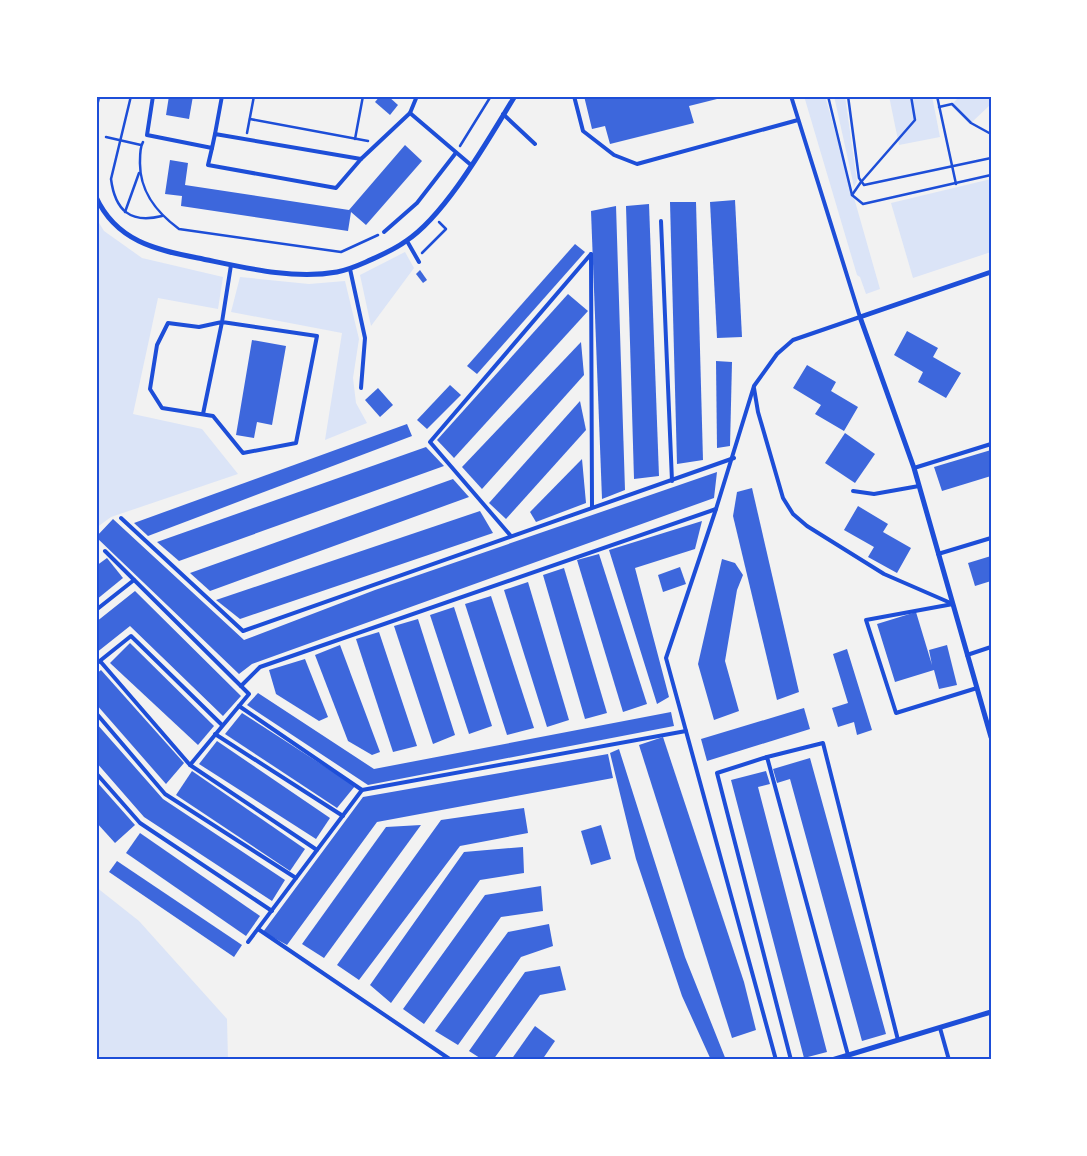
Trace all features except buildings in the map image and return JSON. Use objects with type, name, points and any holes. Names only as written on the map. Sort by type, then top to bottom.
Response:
[{"type":"street","points":[[96,105],[98,96]]},
{"type":"street","points":[[96,197],[113,224],[136,241],[158,250],[231,265],[289,274],[314,274],[350,269],[407,241],[433,216],[471,165],[515,96]]},
{"type":"street","points":[[991,272],[860,317],[914,468],[991,737]]},
{"type":"street","points":[[832,1060],[991,1012]]},
{"type":"lane","points":[[153,96],[147,135],[212,148]]},
{"type":"lane","points":[[222,96],[208,165],[336,188],[361,159],[410,113],[417,96]]},
{"type":"lane","points":[[574,96],[583,131],[614,154],[636,164],[798,120]]},
{"type":"lane","points":[[776,1060],[666,658],[734,458],[754,386],[777,354],[794,340],[860,317],[791,96]]},
{"type":"lane","points":[[410,113],[455,154],[471,165]]},
{"type":"lane","points":[[503,114],[534,144]]},
{"type":"lane","points":[[214,134],[361,159]]},
{"type":"lane","points":[[384,232],[417,203],[455,154]]},
{"type":"lane","points":[[661,220],[672,481]]},
{"type":"lane","points":[[407,241],[419,262]]},
{"type":"lane","points":[[510,535],[430,442],[591,254],[592,507]]},
{"type":"lane","points":[[203,414],[222,322],[231,265]]},
{"type":"lane","points":[[350,269],[365,338],[362,388]]},
{"type":"lane","points":[[222,322],[317,336],[296,443],[244,452],[213,416],[162,408],[150,389],[157,344],[168,323],[199,328],[222,322]]},
{"type":"lane","points":[[754,386],[758,412],[783,498],[793,514],[807,526],[884,574],[953,604]]},
{"type":"lane","points":[[914,468],[991,444]]},
{"type":"lane","points":[[121,518],[243,631],[510,535],[672,481],[734,458]]},
{"type":"lane","points":[[853,491],[874,494],[919,486]]},
{"type":"lane","points":[[241,686],[260,667],[716,509]]},
{"type":"lane","points":[[938,554],[991,538]]},
{"type":"lane","points":[[105,551],[249,694],[190,764]]},
{"type":"lane","points":[[96,610],[134,580]]},
{"type":"lane","points":[[953,604],[866,620],[896,713],[977,688]]},
{"type":"lane","points":[[222,725],[131,636],[98,662],[190,764],[317,850]]},
{"type":"lane","points":[[967,654],[991,647]]},
{"type":"lane","points":[[239,706],[362,790]]},
{"type":"lane","points":[[96,713],[165,794],[296,878]]},
{"type":"lane","points":[[248,942],[362,790],[686,731]]},
{"type":"lane","points":[[215,734],[343,816]]},
{"type":"lane","points":[[791,1060],[717,773],[767,757],[822,743],[898,1040]]},
{"type":"lane","points":[[767,757],[848,1055]]},
{"type":"lane","points":[[96,773],[140,823],[272,911]]},
{"type":"lane","points":[[258,929],[452,1060]]},
{"type":"lane","points":[[940,1028],[949,1060]]},
{"type":"path","points":[[131,96],[111,179],[112,193],[125,212],[133,217],[150,219],[162,216]]},
{"type":"path","points":[[246,139],[254,96]]},
{"type":"path","points":[[355,139],[363,96]]},
{"type":"path","points":[[455,154],[491,96]]},
{"type":"path","points":[[828,96],[852,195],[863,204],[874,204],[991,175]]},
{"type":"path","points":[[848,96],[861,182]]},
{"type":"path","points":[[852,195],[915,120],[911,96]]},
{"type":"path","points":[[937,96],[956,184]]},
{"type":"path","points":[[939,107],[952,104],[970,123],[991,134]]},
{"type":"path","points":[[250,119],[377,143]]},
{"type":"path","points":[[147,135],[141,145],[140,172],[146,194],[162,216],[179,229],[341,252],[384,232]]},
{"type":"path","points":[[106,137],[141,145]]},
{"type":"path","points":[[861,182],[864,185],[991,158]]},
{"type":"path","points":[[125,212],[140,172]]},
{"type":"shaded area","points":[[804,96],[825,96],[880,289],[866,294],[860,277],[857,275]]},
{"type":"shaded area","points":[[834,96],[845,96],[857,181],[854,187]]},
{"type":"shaded area","points":[[889,96],[932,96],[940,137],[899,145]]},
{"type":"shaded area","points":[[960,96],[991,96],[991,104],[971,123],[952,104]]},
{"type":"shaded area","points":[[991,179],[991,252],[913,278],[891,203]]},
{"type":"shaded area","points":[[96,218],[104,231],[142,258],[223,277],[218,309],[158,298],[133,414],[202,429],[238,474],[111,517],[96,528]]},
{"type":"shaded area","points":[[405,252],[414,268],[371,326],[360,275]]},
{"type":"shaded area","points":[[240,277],[309,284],[345,281],[359,339],[353,378],[356,403],[367,423],[325,440],[342,333],[231,312]]},
{"type":"shaded area","points":[[96,887],[139,921],[227,1019],[228,1060],[96,1060]]}]
